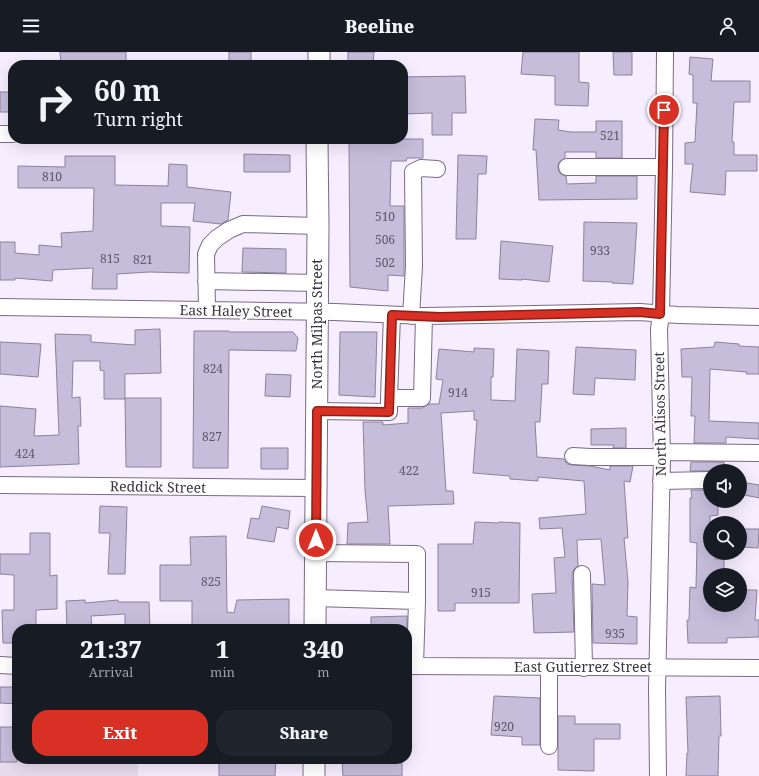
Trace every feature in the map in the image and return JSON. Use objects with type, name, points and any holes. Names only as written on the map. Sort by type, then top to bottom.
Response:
[{"type":"main road","name":"North Milpas Street","points":[[315,624],[318,311],[317,144]]},
{"type":"main road","points":[[314,764],[314,776]]},
{"type":"street","name":"North Alisos Street","points":[[658,776],[656,689],[658,667],[662,455],[659,330],[664,167],[665,52]]},
{"type":"street","points":[[567,166],[664,167]]},
{"type":"street","points":[[389,398],[422,398],[414,266],[413,172],[420,168],[437,169]]},
{"type":"street","points":[[207,310],[206,254],[210,245],[217,238],[229,230],[243,224],[318,226]]},
{"type":"street","points":[[206,281],[318,283]]},
{"type":"street","name":"East Haley Street","points":[[0,307],[318,311],[418,316],[640,312],[759,317]]},
{"type":"street","points":[[317,411],[389,412],[392,315]]},
{"type":"street","points":[[573,456],[590,457],[759,453]]},
{"type":"street","points":[[661,481],[703,480]]},
{"type":"street","name":"Reddick Street","points":[[0,485],[316,488]]},
{"type":"street","points":[[316,552],[417,554],[417,601],[412,655]]},
{"type":"street","points":[[582,574],[584,668]]},
{"type":"street","points":[[315,598],[417,601]]},
{"type":"street","points":[[0,665],[12,666]]},
{"type":"street","name":"East Gutierrez Street","points":[[412,666],[431,673],[550,668],[759,668]]},
{"type":"street","points":[[549,746],[550,668]]},
{"type":"shaded area","points":[[0,759],[12,759],[12,764],[138,764],[138,776],[0,776]]},
{"type":"building","points":[[60,52],[126,52],[126,60],[61,60]]},
{"type":"building","points":[[229,52],[251,52],[251,60],[229,60]]},
{"type":"building","points":[[348,52],[374,52],[373,60],[348,60]]},
{"type":"building","points":[[523,52],[579,52],[579,82],[589,83],[588,106],[555,105],[555,76],[521,74]]},
{"type":"building","points":[[613,52],[632,52],[632,75],[614,75]]},
{"type":"building","points":[[690,57],[713,59],[711,81],[750,81],[750,102],[734,102],[732,142],[734,142],[734,155],[757,155],[757,171],[726,171],[725,195],[690,192],[693,164],[685,164],[685,143],[695,142],[697,103],[693,103],[693,75],[689,74]]},
{"type":"building","points":[[465,76],[466,113],[452,113],[452,135],[432,135],[432,113],[408,114],[408,77]]},
{"type":"building","points":[[0,92],[8,92],[8,112],[0,112]]},
{"type":"building","points":[[535,119],[559,120],[558,130],[571,132],[596,132],[596,121],[622,121],[622,158],[596,158],[596,152],[565,152],[565,158],[559,162],[558,167],[559,172],[566,176],[567,184],[596,183],[596,176],[637,176],[637,199],[539,200],[536,150],[533,150]]},
{"type":"building","points":[[408,139],[423,139],[423,158],[407,158],[406,161],[391,161],[390,206],[404,206],[404,276],[388,275],[388,291],[350,287],[349,144],[408,144]]},
{"type":"building","points":[[244,154],[290,155],[290,172],[244,172]]},
{"type":"building","points":[[458,155],[487,156],[486,174],[478,174],[476,239],[456,239]]},
{"type":"building","points":[[65,156],[115,156],[115,185],[168,186],[169,164],[187,165],[187,187],[231,192],[228,220],[221,224],[193,221],[195,203],[161,203],[161,226],[190,227],[189,273],[149,272],[117,274],[117,289],[92,289],[93,268],[53,270],[52,281],[15,278],[15,280],[0,280],[0,242],[15,242],[15,253],[39,255],[39,245],[62,247],[61,233],[93,231],[94,188],[18,188],[18,166],[65,167]]},
{"type":"building","points":[[584,222],[637,223],[633,284],[583,281]]},
{"type":"building","points":[[501,241],[553,246],[549,282],[522,279],[499,279]]},
{"type":"building","points":[[243,248],[286,249],[286,273],[242,272]]},
{"type":"building","points":[[160,329],[161,373],[125,374],[125,399],[104,399],[104,371],[100,370],[100,361],[73,361],[72,398],[80,397],[81,426],[78,426],[79,464],[0,467],[0,406],[36,409],[34,436],[59,435],[55,334],[91,335],[91,342],[135,345],[135,330]]},
{"type":"building","points":[[194,331],[293,332],[298,338],[296,351],[229,350],[228,468],[193,468]]},
{"type":"building","points":[[340,332],[377,332],[375,397],[339,395]]},
{"type":"building","points":[[0,342],[41,344],[38,377],[0,374]]},
{"type":"building","points":[[715,342],[739,344],[739,346],[759,347],[759,374],[746,374],[747,372],[710,369],[709,421],[759,423],[759,439],[726,437],[726,443],[694,443],[695,416],[691,416],[692,377],[682,377],[681,349],[714,347]]},
{"type":"building","points":[[576,347],[636,350],[635,380],[595,378],[594,395],[573,394]]},
{"type":"building","points":[[474,348],[494,349],[493,377],[491,377],[491,400],[515,401],[517,349],[549,351],[548,384],[542,384],[540,422],[535,422],[537,457],[564,459],[567,464],[610,470],[610,466],[633,466],[630,482],[624,481],[628,538],[624,538],[628,582],[627,616],[637,617],[637,644],[593,643],[592,584],[605,585],[601,539],[577,540],[578,566],[574,569],[572,574],[574,632],[534,633],[532,594],[556,593],[554,558],[565,557],[562,528],[540,529],[539,518],[586,514],[584,481],[538,477],[538,481],[510,479],[510,476],[473,473],[477,420],[474,420],[474,411],[441,413],[446,491],[453,491],[454,504],[388,506],[390,544],[347,544],[348,523],[368,522],[365,490],[363,422],[383,422],[383,425],[408,423],[408,408],[422,408],[429,404],[439,404],[443,380],[436,379],[439,349],[474,352]]},
{"type":"building","points":[[266,374],[291,375],[290,397],[265,396]]},
{"type":"building","points":[[125,398],[161,398],[161,467],[126,467]]},
{"type":"building","points":[[626,428],[626,448],[613,448],[614,445],[591,445],[591,429]]},
{"type":"building","points":[[261,448],[288,448],[288,469],[261,469]]},
{"type":"building","points":[[691,462],[724,462],[724,464],[703,464],[703,471],[690,471]]},
{"type":"building","points":[[747,483],[759,485],[759,498],[747,495]]},
{"type":"building","points":[[691,490],[703,490],[703,508],[718,508],[718,515],[703,516],[703,560],[724,560],[724,568],[703,568],[703,612],[747,612],[747,590],[757,590],[755,620],[759,620],[759,637],[727,638],[727,643],[688,643],[687,620],[689,620],[690,587],[696,588],[697,543],[690,542],[690,498],[692,498]]},
{"type":"building","points":[[100,506],[127,507],[125,574],[108,574],[110,533],[99,533]]},
{"type":"building","points":[[262,506],[290,511],[288,529],[277,527],[274,542],[247,538],[251,518],[259,519]]},
{"type":"building","points":[[475,522],[520,523],[519,603],[455,603],[455,611],[438,611],[438,544],[473,544]]},
{"type":"building","points":[[747,529],[759,529],[758,548],[747,547]]},
{"type":"building","points":[[30,533],[50,533],[50,576],[57,575],[57,609],[36,610],[36,624],[12,624],[12,643],[3,643],[2,610],[14,610],[14,575],[0,574],[0,554],[30,554]]},
{"type":"building","points":[[226,536],[227,612],[234,613],[237,600],[289,599],[289,624],[192,624],[192,601],[160,601],[160,565],[191,565],[190,537]]},
{"type":"building","points":[[85,600],[85,603],[118,600],[118,602],[149,602],[150,624],[125,624],[125,614],[91,616],[92,624],[67,624],[66,601]]},
{"type":"building","points":[[407,616],[407,624],[371,624],[371,617]]},
{"type":"building","points":[[0,687],[12,687],[12,704],[0,703]]},
{"type":"building","points":[[494,696],[540,698],[540,745],[522,745],[522,737],[491,735]]},
{"type":"building","points":[[720,696],[721,736],[719,736],[718,776],[686,776],[688,753],[686,697]]},
{"type":"building","points":[[558,716],[575,716],[575,724],[620,724],[620,739],[594,739],[594,771],[558,770]]},
{"type":"building","points":[[0,727],[12,727],[12,762],[0,762]]},
{"type":"building","points":[[219,764],[276,764],[275,776],[219,776]]},
{"type":"building","points":[[342,764],[402,764],[402,776],[343,776]]},
{"type":"route","points":[[316,540],[317,411],[389,412],[392,315],[440,317],[640,312],[660,314],[664,110]]}]
